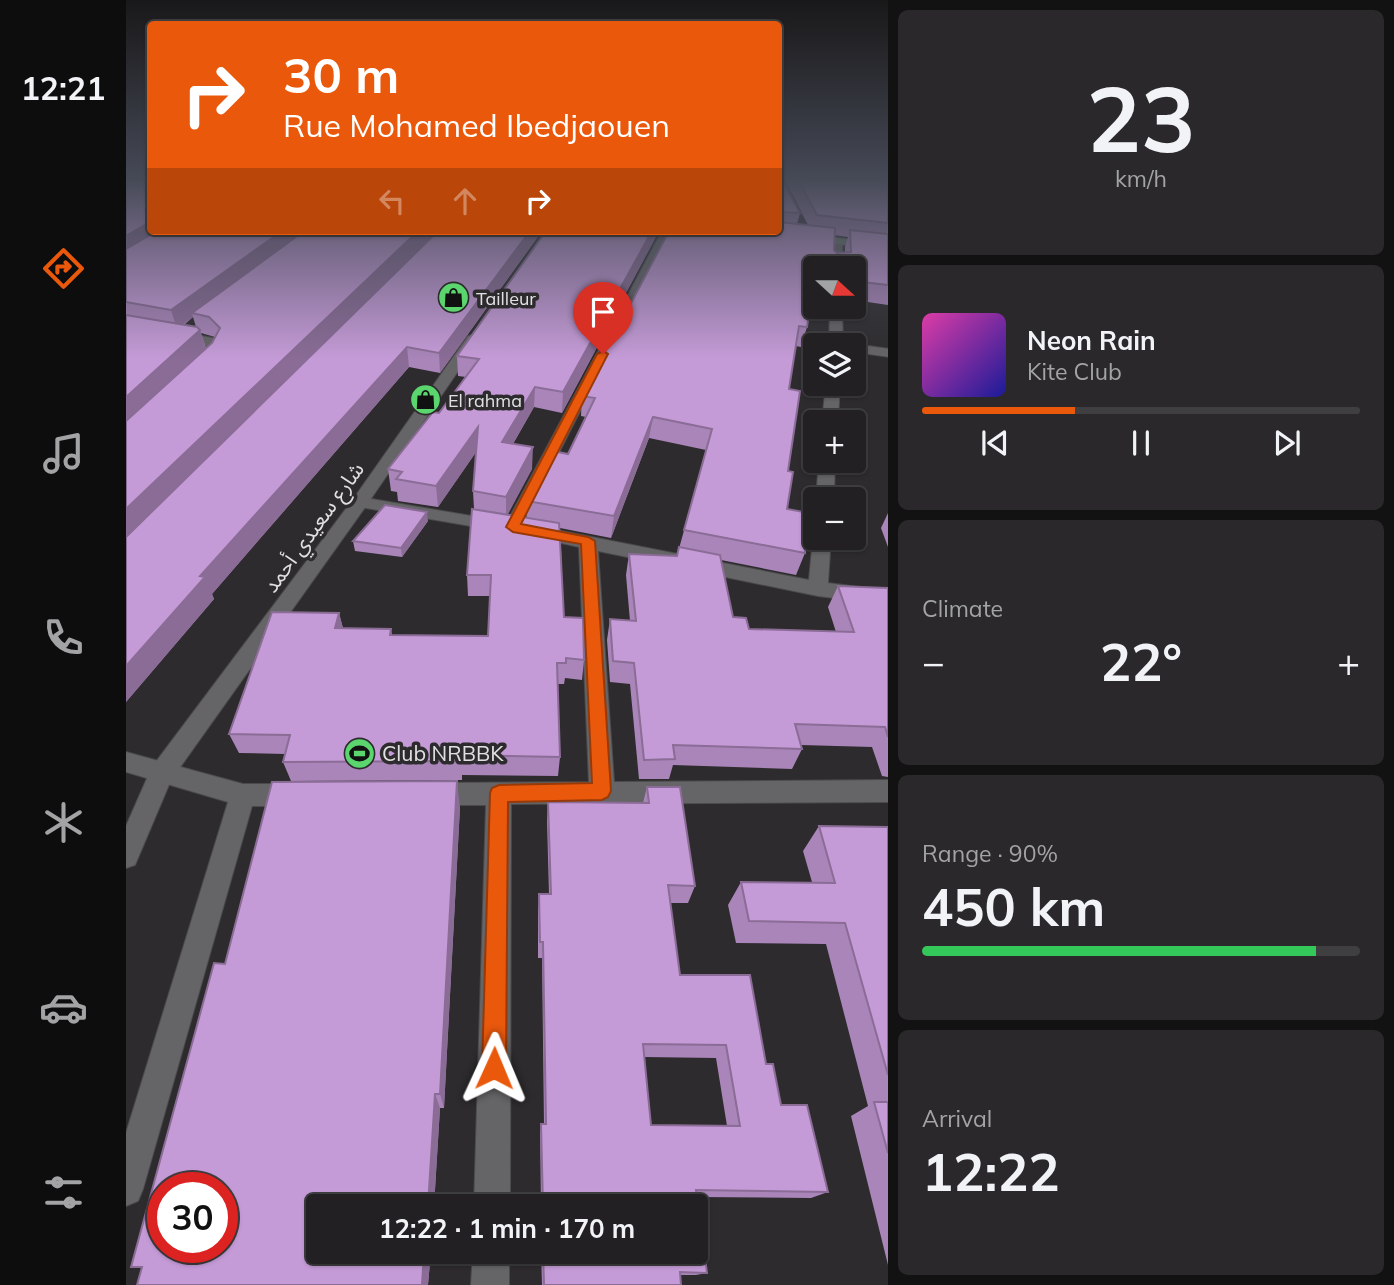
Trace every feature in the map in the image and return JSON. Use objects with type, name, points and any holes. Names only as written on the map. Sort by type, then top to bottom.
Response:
[{"type":"main road","points":[[822,240],[888,247]]},
{"type":"street","points":[[513,527],[662,240]]},
{"type":"street","points":[[837,242],[837,256]]},
{"type":"street","name":"شارع سعيدي أحمد","points":[[126,856],[161,774],[360,502],[486,321]]},
{"type":"street","points":[[126,326],[186,332],[208,341],[217,349],[192,376]]},
{"type":"street","points":[[866,350],[888,353]]},
{"type":"street","points":[[360,502],[588,541],[818,589],[888,598]]},
{"type":"street","points":[[588,541],[602,791]]},
{"type":"street","points":[[818,589],[821,550]]},
{"type":"street","points":[[126,762],[243,796],[324,795]]},
{"type":"street","points":[[405,794],[888,791]]},
{"type":"street","points":[[492,1194],[499,793]]},
{"type":"street","points":[[126,1189],[243,796]]},
{"type":"street","points":[[490,1285],[491,1264]]},
{"type":"building","points":[[142,240],[269,240],[171,310],[126,302],[126,249]]},
{"type":"building","points":[[292,240],[409,240],[126,509],[126,421],[212,343],[220,328],[209,317],[192,313]]},
{"type":"building","points":[[429,240],[523,240],[439,353],[407,347],[200,576],[205,577],[126,666],[126,537]]},
{"type":"building","points":[[540,240],[647,240],[563,392],[535,387],[502,442],[533,447],[506,497],[473,491],[478,427],[436,486],[396,479],[402,472],[388,469],[433,412],[439,413],[479,359],[457,356]]},
{"type":"building","points":[[664,240],[834,240],[834,250],[837,253],[851,252],[850,240],[888,240],[888,285],[866,282],[866,256],[803,256],[803,319],[808,319],[807,327],[799,326],[789,389],[800,391],[788,471],[793,472],[787,509],[803,512],[805,553],[684,530],[712,429],[653,417],[614,516],[527,501],[553,451],[568,454],[595,398],[582,396]]},
{"type":"building","points":[[126,315],[197,327],[200,330],[126,397]]},
{"type":"building","points":[[385,505],[427,512],[401,548],[353,541]]},
{"type":"building","points":[[472,509],[559,523],[564,617],[583,618],[584,660],[566,658],[566,663],[557,663],[560,757],[460,755],[460,761],[283,762],[290,735],[229,734],[272,612],[339,613],[335,628],[391,629],[390,635],[488,636],[491,575],[467,575]]},
{"type":"building","points":[[679,547],[720,555],[733,617],[746,618],[749,629],[854,632],[838,586],[888,588],[888,737],[885,727],[795,724],[802,749],[673,745],[675,759],[644,760],[634,663],[613,661],[610,619],[636,621],[629,554],[677,556]]},
{"type":"building","points":[[457,781],[440,1094],[435,1094],[429,1194],[306,1194],[306,1264],[423,1264],[422,1285],[137,1285],[142,1267],[131,1267],[147,1208],[147,1263],[238,1263],[238,1172],[157,1172],[214,963],[225,964],[272,782]]},
{"type":"building","points":[[647,787],[680,787],[695,886],[668,885],[680,975],[750,975],[766,1064],[773,1064],[781,1105],[807,1105],[828,1192],[696,1190],[697,1194],[543,1194],[541,1124],[546,1124],[543,942],[540,942],[539,894],[551,894],[548,802],[649,803]],"holes":[[[643,1044],[726,1045],[740,1126],[651,1125]]]},
{"type":"building","points":[[819,826],[888,827],[888,1075],[845,923],[749,921],[741,882],[835,883]]},
{"type":"building","points":[[874,1102],[888,1102],[888,1153]]},
{"type":"building","points":[[543,1264],[706,1264],[707,1273],[680,1272],[681,1285],[544,1285]]},
{"type":"place","name":"Tailleur","points":[[453,298]]},
{"type":"place","name":"El rahma","points":[[425,400]]},
{"type":"place","name":"Club NRBBK","points":[[359,753]]},
{"type":"route","points":[[494,1068],[499,793],[602,791],[588,541],[513,527],[603,354]]}]
